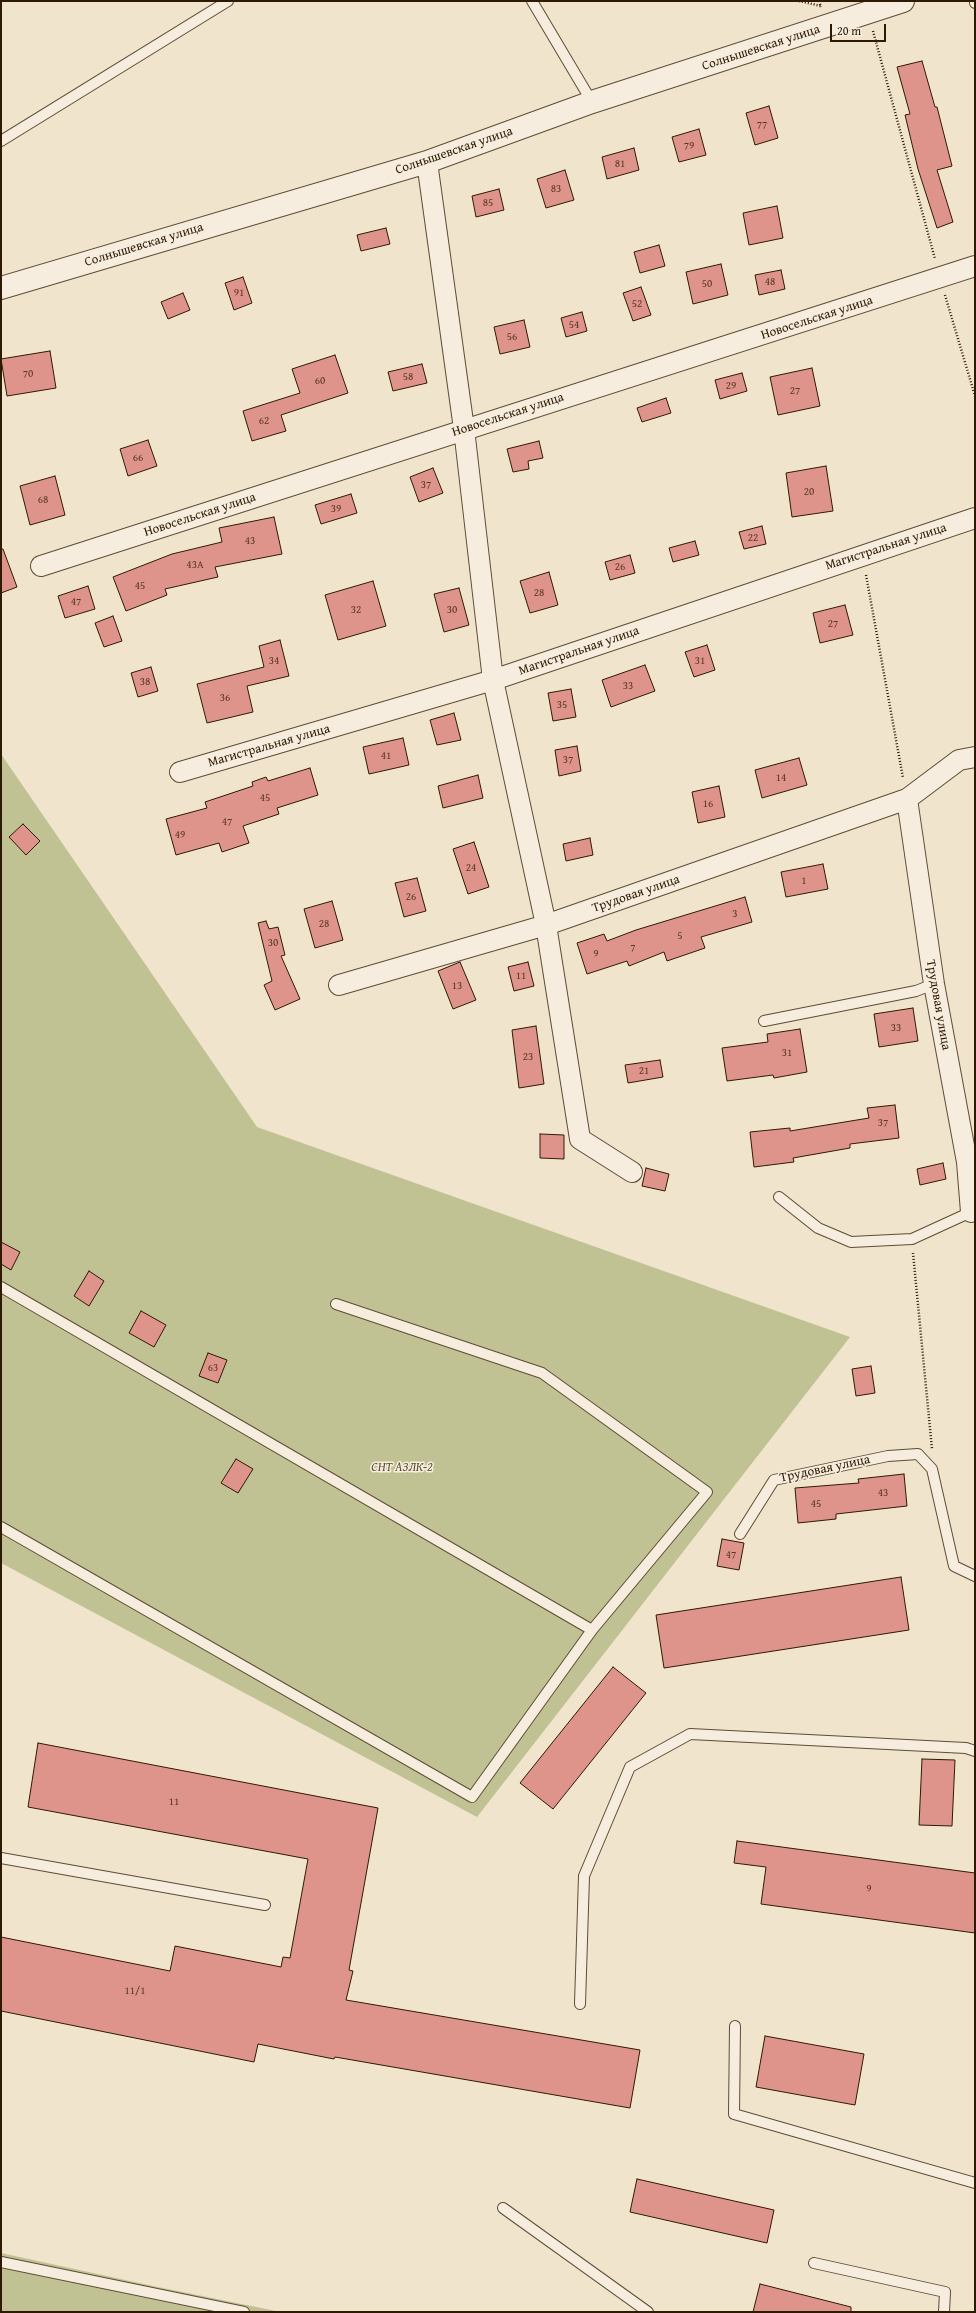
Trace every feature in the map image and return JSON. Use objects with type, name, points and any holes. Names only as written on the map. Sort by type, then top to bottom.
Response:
[{"type":"street","name":"Солнышевская улица","points":[[1,288],[426,162],[592,102],[903,1]]},
{"type":"street","points":[[426,162],[464,429],[493,680],[546,925],[580,1139],[632,1172]]},
{"type":"street","name":"Новосельская улица","points":[[42,566],[464,429],[940,279],[975,266]]},
{"type":"street","name":"Магистральная улица","points":[[180,772],[493,680],[863,554],[975,518]]},
{"type":"street","name":"Трудовая улица","points":[[339,986],[546,925],[907,799],[960,760],[975,757]]},
{"type":"street","name":"Трудовая улица","points":[[907,799],[934,984],[966,1162],[970,1212]]},
{"type":"lane","points":[[1,141],[228,1]]},
{"type":"lane","points":[[532,1],[592,102]]},
{"type":"lane","points":[[764,1021],[916,992],[934,984]]},
{"type":"lane","points":[[779,1197],[818,1228],[851,1242],[912,1239],[970,1212]]},
{"type":"lane","points":[[1,1287],[592,1630]]},
{"type":"lane","points":[[1,1527],[472,1797],[592,1630],[707,1492],[542,1373],[336,1304]]},
{"type":"lane","name":"Трудовая улица","points":[[740,1534],[774,1480],[888,1456],[918,1454],[932,1469]]},
{"type":"lane","points":[[932,1469],[954,1566],[975,1576]]},
{"type":"lane","points":[[580,2004],[584,1876],[630,1767],[690,1734],[966,1748],[975,1751]]},
{"type":"lane","points":[[1,1858],[264,1905]]},
{"type":"lane","points":[[735,2026],[734,2114],[975,2184]]},
{"type":"lane","points":[[503,2208],[648,2312]]},
{"type":"lane","points":[[1,2262],[244,2312]]},
{"type":"lane","points":[[814,2263],[945,2292],[944,2312]]},
{"type":"path","points":[[800,1],[821,6]]},
{"type":"path","points":[[868,13],[940,279],[975,396]]},
{"type":"path","points":[[863,554],[907,799]]},
{"type":"path","points":[[912,1239],[932,1435],[932,1469]]},
{"type":"green space","name":"СНТ АЗЛК-2","points":[[1,754],[257,1127],[850,1337],[477,1817],[1,1563]]},
{"type":"green space","points":[[1,2253],[153,2286],[281,2312],[1,2312]]},
{"type":"building","points":[[922,61],[935,107],[937,107],[952,166],[937,170],[953,222],[937,228],[918,169],[905,115],[910,114],[897,67]]},
{"type":"building","points":[[769,106],[778,138],[755,145],[746,113]]},
{"type":"building","points":[[699,129],[706,155],[679,162],[672,137]]},
{"type":"building","points":[[634,148],[639,170],[607,179],[602,157]]},
{"type":"building","points":[[565,170],[574,200],[546,208],[537,179]]},
{"type":"building","points":[[499,189],[504,210],[476,217],[472,196]]},
{"type":"building","points":[[777,206],[783,238],[749,245],[743,213]]},
{"type":"building","points":[[386,228],[390,244],[361,251],[357,235]]},
{"type":"building","points":[[659,245],[665,266],[640,273],[634,252]]},
{"type":"building","points":[[721,264],[728,295],[693,304],[686,272]]},
{"type":"building","points":[[781,270],[785,289],[759,295],[755,275]]},
{"type":"building","points":[[243,277],[252,303],[234,310],[225,283]]},
{"type":"building","points":[[641,287],[651,315],[633,321],[623,293]]},
{"type":"building","points":[[183,293],[190,310],[168,319],[161,302]]},
{"type":"building","points":[[582,312],[587,331],[566,337],[561,318]]},
{"type":"building","points":[[524,320],[530,347],[500,354],[494,327]]},
{"type":"building","points":[[50,351],[56,388],[7,396],[1,359]]},
{"type":"building","points":[[335,355],[348,393],[281,415],[286,431],[252,441],[243,411],[300,393],[292,369]]},
{"type":"building","points":[[422,364],[427,383],[393,391],[388,372]]},
{"type":"building","points":[[812,368],[820,406],[778,415],[770,377]]},
{"type":"building","points":[[742,373],[747,391],[720,399],[715,380]]},
{"type":"building","points":[[666,398],[671,413],[642,422],[637,408]]},
{"type":"building","points":[[148,440],[157,466],[128,476],[120,449]]},
{"type":"building","points":[[539,441],[543,458],[528,461],[529,469],[513,472],[507,449]]},
{"type":"building","points":[[826,466],[833,511],[792,517],[786,473]]},
{"type":"building","points":[[433,468],[443,493],[419,502],[410,477]]},
{"type":"building","points":[[55,476],[65,515],[30,525],[20,486]]},
{"type":"building","points":[[351,494],[357,513],[321,524],[315,505]]},
{"type":"building","points":[[274,517],[282,554],[215,567],[218,577],[165,589],[167,595],[126,611],[113,577],[172,554],[222,542],[219,528]]},
{"type":"building","points":[[762,526],[766,544],[744,549],[739,532]]},
{"type":"building","points":[[695,541],[699,555],[673,562],[669,548]]},
{"type":"building","points":[[1,549],[3,549],[17,587],[1,593]]},
{"type":"building","points":[[630,555],[635,573],[610,580],[605,562]]},
{"type":"building","points":[[549,572],[558,605],[530,613],[520,581]]},
{"type":"building","points":[[373,581],[386,626],[338,640],[325,595]]},
{"type":"building","points":[[88,586],[95,609],[65,618],[58,596]]},
{"type":"building","points":[[459,588],[469,625],[444,632],[434,594]]},
{"type":"building","points":[[845,605],[853,635],[820,643],[813,613]]},
{"type":"building","points":[[113,616],[122,641],[104,647],[95,623]]},
{"type":"building","points":[[280,640],[289,676],[247,686],[253,712],[207,723],[197,684],[264,667],[259,646]]},
{"type":"building","points":[[707,645],[715,670],[694,677],[685,652]]},
{"type":"building","points":[[645,665],[655,691],[611,707],[602,680]]},
{"type":"building","points":[[151,667],[158,691],[138,697],[131,673]]},
{"type":"building","points":[[571,689],[576,717],[553,721],[548,693]]},
{"type":"building","points":[[454,713],[461,740],[437,745],[430,720]]},
{"type":"building","points":[[403,738],[409,765],[369,774],[363,747]]},
{"type":"building","points":[[577,746],[581,771],[559,776],[555,750]]},
{"type":"building","points":[[799,758],[807,785],[762,798],[755,770]]},
{"type":"building","points":[[310,768],[318,795],[277,808],[279,814],[243,826],[249,843],[222,852],[219,843],[176,855],[166,819],[207,808],[205,802],[253,786],[252,782],[266,777],[268,781]]},
{"type":"building","points":[[478,775],[483,798],[443,808],[438,786]]},
{"type":"building","points":[[719,786],[725,817],[698,823],[692,792]]},
{"type":"building","points":[[23,824],[40,841],[26,855],[9,837]]},
{"type":"building","points":[[590,838],[593,855],[566,861],[563,844]]},
{"type":"building","points":[[474,842],[489,887],[468,894],[453,849]]},
{"type":"building","points":[[823,864],[828,889],[786,897],[781,872]]},
{"type":"building","points":[[417,878],[426,911],[404,917],[395,883]]},
{"type":"building","points":[[745,897],[752,922],[701,937],[705,948],[667,961],[664,952],[629,966],[627,961],[587,974],[577,943],[604,934],[607,941],[636,930]]},
{"type":"building","points":[[332,901],[343,940],[315,948],[304,909]]},
{"type":"building","points":[[266,921],[269,929],[278,927],[285,955],[281,956],[300,999],[275,1010],[264,985],[272,981],[258,923]]},
{"type":"building","points":[[460,962],[476,1000],[453,1009],[438,971]]},
{"type":"building","points":[[528,962],[534,986],[514,991],[508,967]]},
{"type":"building","points":[[913,1008],[918,1041],[879,1047],[874,1014]]},
{"type":"building","points":[[536,1026],[544,1084],[519,1088],[512,1030]]},
{"type":"building","points":[[800,1029],[807,1072],[774,1078],[773,1075],[727,1081],[722,1048],[768,1042],[767,1034]]},
{"type":"building","points":[[660,1060],[663,1077],[628,1083],[625,1065]]},
{"type":"building","points":[[895,1105],[899,1138],[850,1144],[850,1148],[793,1158],[794,1162],[754,1167],[750,1132],[790,1128],[790,1131],[869,1118],[867,1108]]},
{"type":"building","points":[[540,1134],[564,1135],[564,1159],[540,1158]]},
{"type":"building","points":[[943,1163],[946,1179],[920,1185],[917,1169]]},
{"type":"building","points":[[646,1168],[669,1174],[665,1191],[642,1186]]},
{"type":"building","points":[[1,1242],[20,1252],[11,1270],[1,1264]]},
{"type":"building","points":[[89,1271],[104,1281],[89,1306],[74,1296]]},
{"type":"building","points":[[141,1311],[166,1325],[154,1347],[129,1333]]},
{"type":"building","points":[[208,1353],[227,1360],[218,1383],[199,1376]]},
{"type":"building","points":[[871,1366],[875,1393],[856,1396],[852,1369]]},
{"type":"building","points":[[236,1459],[253,1469],[238,1493],[221,1483]]},
{"type":"building","points":[[904,1474],[907,1506],[836,1514],[836,1519],[798,1523],[795,1488],[859,1483],[858,1479]]},
{"type":"building","points":[[722,1539],[744,1543],[739,1570],[717,1566]]},
{"type":"building","points":[[901,1577],[909,1630],[664,1668],[656,1615]]},
{"type":"building","points":[[613,1667],[646,1693],[553,1809],[520,1783]]},
{"type":"building","points":[[38,1743],[378,1808],[349,1970],[353,1971],[346,2000],[640,2050],[630,2108],[335,2057],[334,2059],[258,2044],[254,2062],[1,2011],[1,1937],[170,1971],[175,1946],[281,1967],[283,1957],[290,1958],[308,1859],[28,1807]]},
{"type":"building","points":[[922,1759],[955,1760],[952,1826],[919,1825]]},
{"type":"building","points":[[737,1841],[975,1873],[975,1933],[761,1904],[766,1867],[734,1863]]},
{"type":"building","points":[[765,2036],[864,2054],[855,2105],[756,2087]]},
{"type":"building","points":[[637,2179],[774,2210],[767,2243],[630,2212]]},
{"type":"building","points":[[760,2284],[851,2307],[851,2312],[753,2312]]}]
